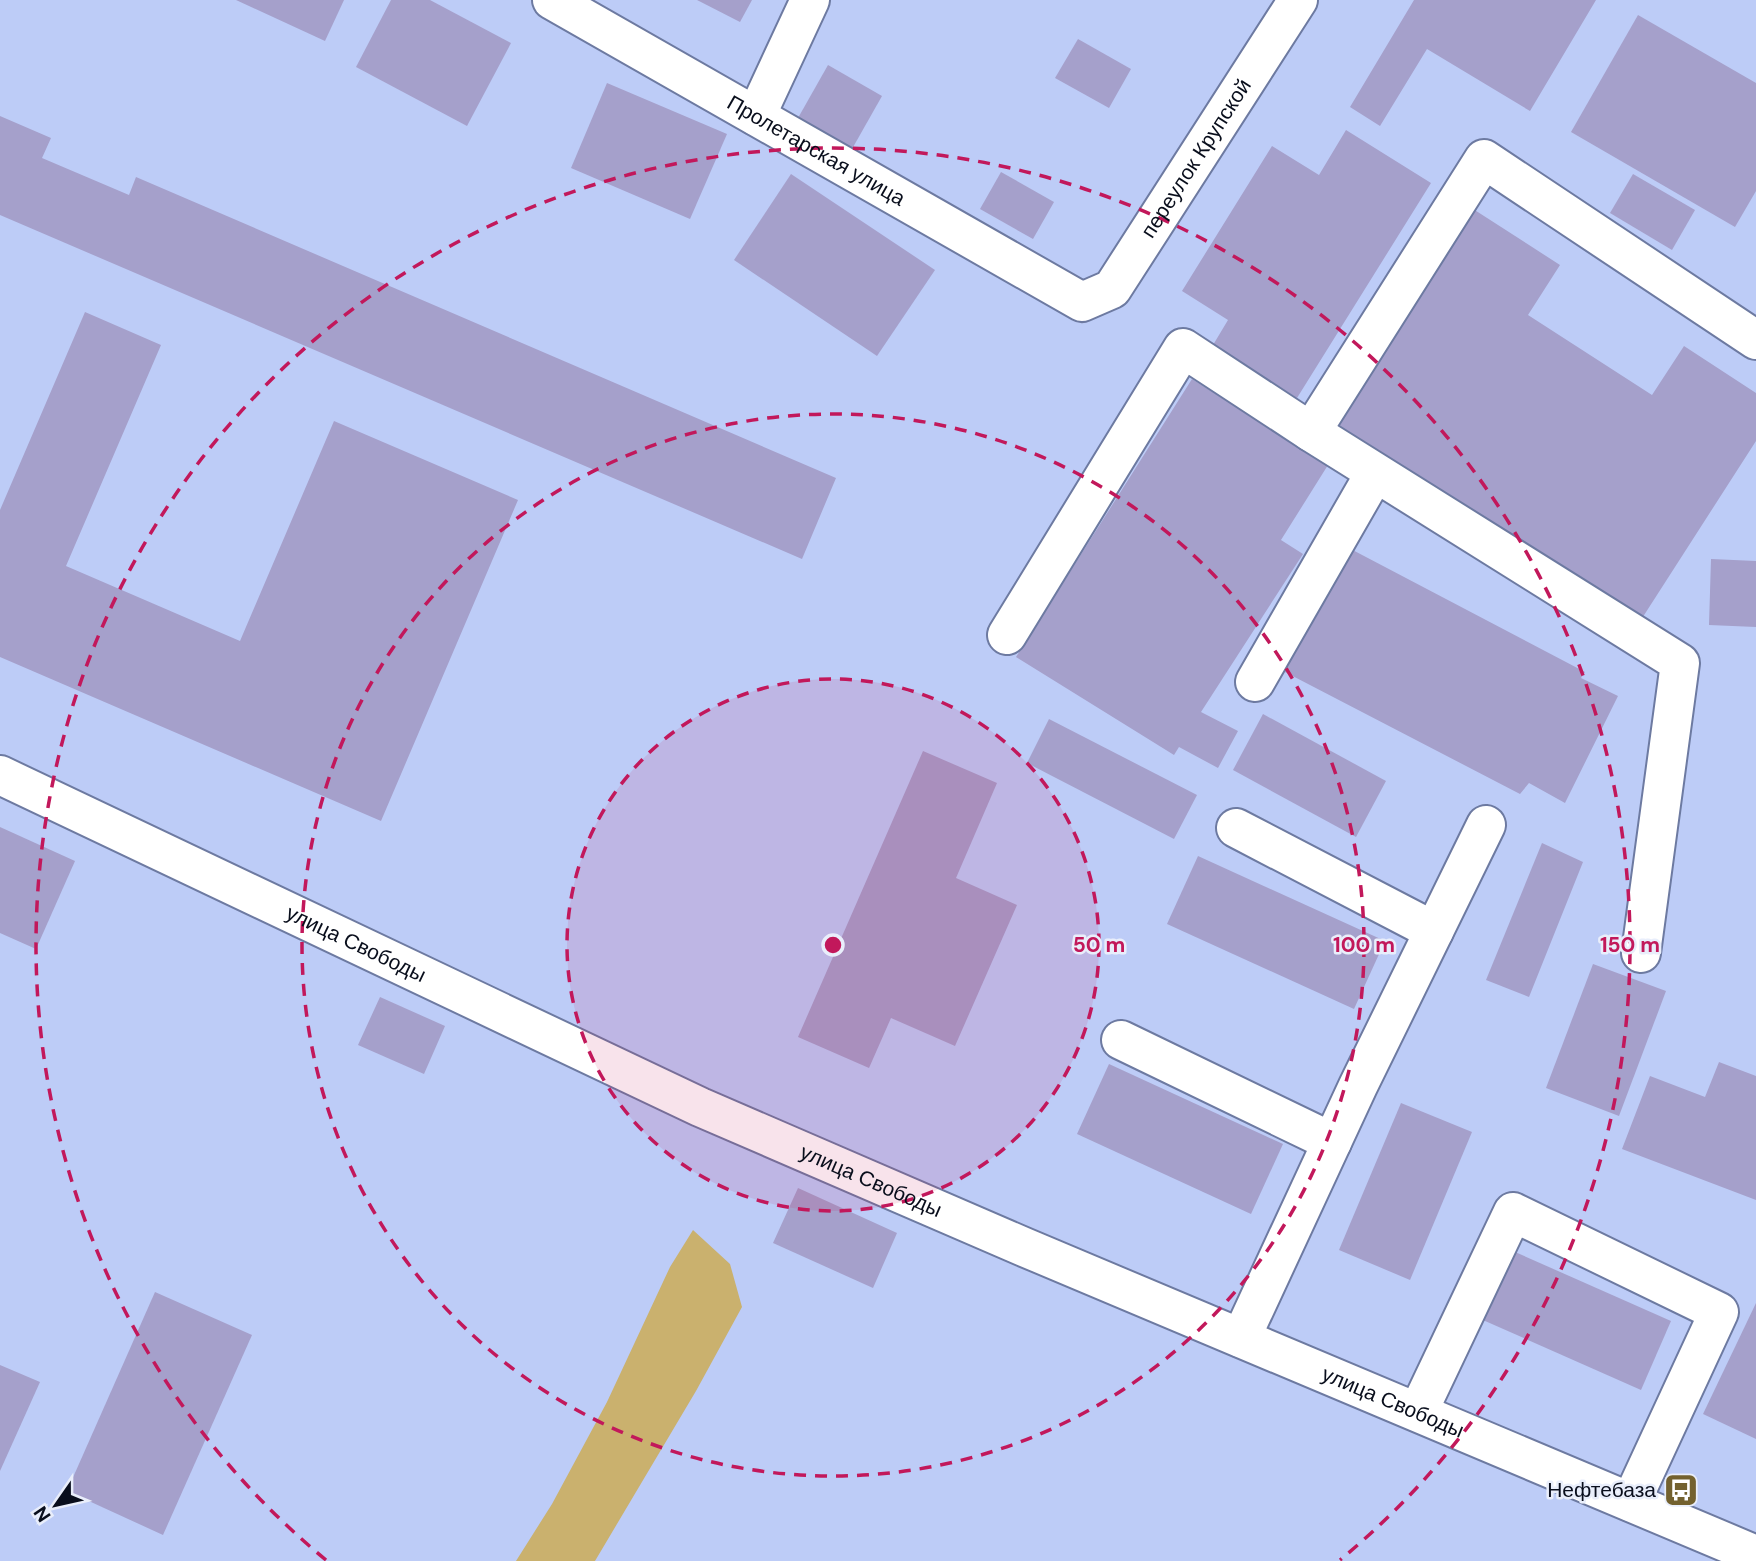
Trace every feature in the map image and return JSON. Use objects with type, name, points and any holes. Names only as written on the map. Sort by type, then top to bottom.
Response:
[{"type":"main road","name":"Пролетарская улица","points":[[552,0],[1082,302]]},
{"type":"main road","points":[[756,116],[810,0]]},
{"type":"main road","name":"переулок Крупской","points":[[1082,302],[1112,289],[1298,0]]},
{"type":"main road","points":[[1311,432],[1484,159],[1754,334]]},
{"type":"main road","points":[[1007,635],[1184,348],[1375,473],[1680,663],[1641,953]]},
{"type":"main road","points":[[1255,682],[1375,473]]},
{"type":"main road","name":"улица Свободы","points":[[0,775],[700,1107],[1756,1555]]},
{"type":"main road","points":[[1241,1338],[1332,1142],[1486,825]]},
{"type":"main road","points":[[1236,828],[1434,931]]},
{"type":"main road","points":[[1121,1040],[1332,1142]]},
{"type":"main road","points":[[1418,1412],[1513,1212],[1719,1312],[1632,1502]]},
{"type":"shaded area","points":[[693,1230],[730,1264],[742,1307],[696,1391],[595,1561],[516,1561],[552,1504],[607,1402],[670,1267]]},
{"type":"building","points":[[236,0],[344,0],[325,41]]},
{"type":"building","points":[[391,0],[430,0],[511,43],[467,126],[356,67]]},
{"type":"building","points":[[697,0],[752,0],[740,22]]},
{"type":"building","points":[[1414,0],[1596,0],[1530,111],[1427,49],[1380,126],[1350,107]]},
{"type":"building","points":[[1638,15],[1756,83],[1756,191],[1735,227],[1571,132]]},
{"type":"building","points":[[1078,39],[1131,69],[1109,108],[1055,78]]},
{"type":"building","points":[[828,65],[882,96],[852,149],[798,118]]},
{"type":"building","points":[[607,83],[727,134],[690,219],[571,168]]},
{"type":"building","points":[[0,116],[51,138],[42,158],[129,195],[136,177],[836,478],[802,559],[0,215]]},
{"type":"building","points":[[1346,130],[1431,183],[1297,398],[1213,345],[1228,320],[1182,291],[1272,146],[1319,175]]},
{"type":"building","points":[[1001,172],[1054,202],[1033,239],[980,209]]},
{"type":"building","points":[[791,174],[935,270],[877,356],[734,260]]},
{"type":"building","points":[[1633,174],[1695,210],[1672,250],[1610,213]]},
{"type":"building","points":[[1470,207],[1560,265],[1528,315],[1652,395],[1684,346],[1756,393],[1756,441],[1639,623],[1331,424]]},
{"type":"building","points":[[85,312],[161,345],[66,566],[240,641],[334,421],[518,500],[381,821],[0,657],[0,510]]},
{"type":"building","points":[[1192,379],[1328,465],[1281,540],[1303,554],[1201,712],[1238,731],[1218,768],[1179,747],[1174,755],[1016,657]]},
{"type":"building","points":[[1345,546],[1585,672],[1581,678],[1618,696],[1565,803],[1529,783],[1520,794],[1283,671]]},
{"type":"building","points":[[1711,559],[1756,561],[1756,627],[1709,625]]},
{"type":"building","points":[[1263,714],[1386,781],[1356,837],[1233,770]]},
{"type":"building","points":[[1049,719],[1197,795],[1174,839],[1027,763]]},
{"type":"building","points":[[923,751],[997,783],[956,878],[1017,905],[955,1046],[891,1018],[869,1068],[798,1037]]},
{"type":"building","points":[[0,827],[75,861],[36,949],[0,933]]},
{"type":"building","points":[[1542,843],[1583,862],[1529,997],[1486,980]]},
{"type":"building","points":[[1198,856],[1385,941],[1354,1009],[1167,924]]},
{"type":"building","points":[[1593,964],[1666,991],[1619,1116],[1546,1088]]},
{"type":"building","points":[[380,997],[445,1026],[424,1074],[358,1045]]},
{"type":"building","points":[[1719,1062],[1756,1076],[1756,1200],[1622,1149],[1650,1076],[1705,1097]]},
{"type":"building","points":[[1109,1064],[1283,1144],[1251,1214],[1077,1134]]},
{"type":"building","points":[[1401,1103],[1472,1132],[1410,1280],[1339,1250]]},
{"type":"building","points":[[798,1188],[897,1233],[873,1288],[773,1243]]},
{"type":"building","points":[[1506,1248],[1671,1321],[1641,1390],[1476,1317]]},
{"type":"building","points":[[155,1292],[252,1335],[163,1535],[67,1491]]},
{"type":"building","points":[[1756,1303],[1756,1439],[1703,1414]]},
{"type":"building","points":[[0,1365],[40,1382],[0,1471]]},
{"type":"place","name":"Нефтебаза","points":[[1681,1490]]}]
